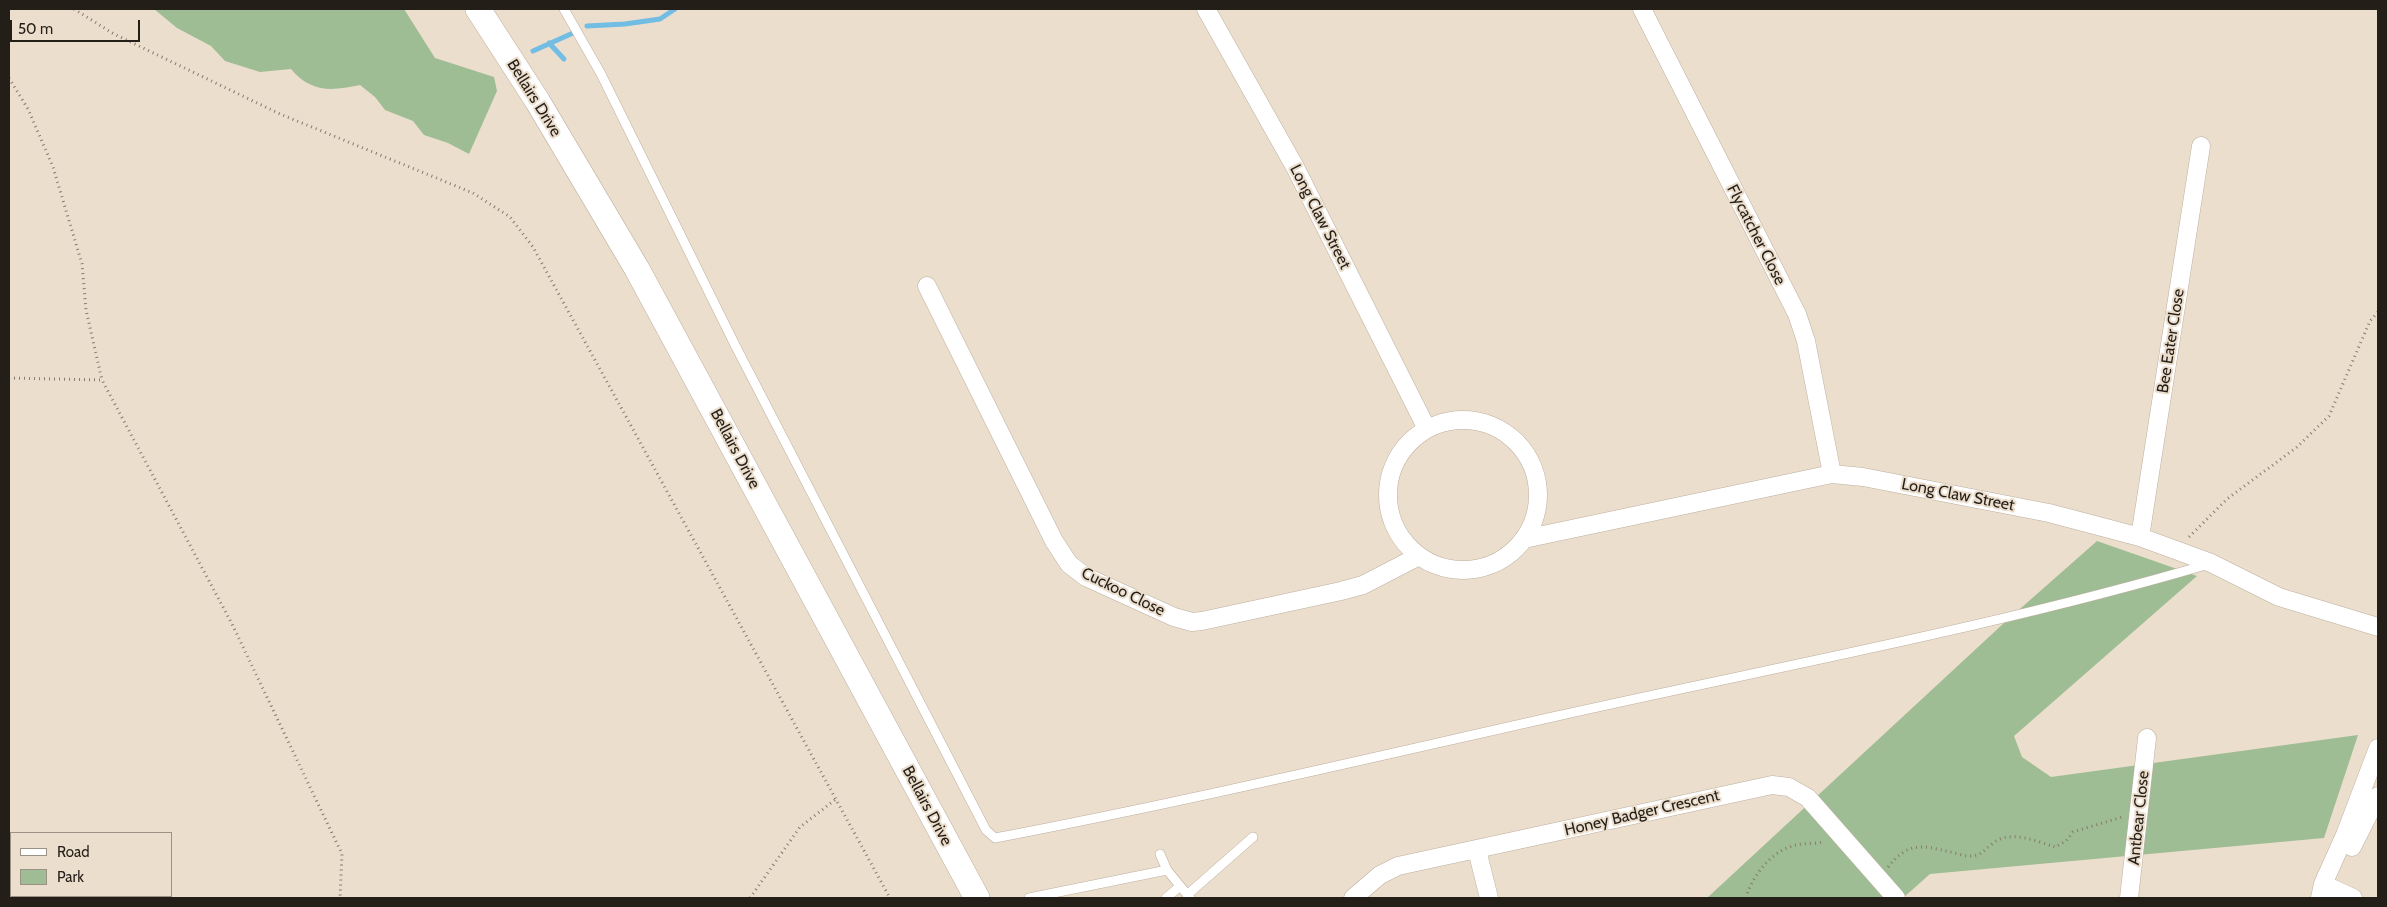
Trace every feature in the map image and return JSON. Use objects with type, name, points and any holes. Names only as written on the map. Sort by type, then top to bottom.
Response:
[{"type":"street","name":"Bellairs Drive","points":[[478,9],[538,102],[642,277],[977,898]]},
{"type":"street","name":"Long Claw Street","points":[[1206,9],[1295,167],[1427,429]]},
{"type":"street","name":"Flycatcher Close","points":[[1642,9],[1797,314],[1806,341],[1832,474]]},
{"type":"street","name":"Bee Eater Close","points":[[2140,537],[2201,146]]},
{"type":"street","name":"Cuckoo Close","points":[[927,286],[1054,541],[1069,564],[1086,577],[1174,617],[1192,622],[1363,585],[1419,556]]},
{"type":"street","points":[[1451,421],[1476,421],[1499,430],[1519,445],[1532,467],[1538,491],[1535,516],[1524,538],[1511,553],[1494,564],[1475,569],[1455,570],[1436,565],[1419,556],[1401,538],[1390,515],[1388,490],[1394,465],[1398,458],[1407,444],[1427,429],[1451,421]]},
{"type":"street","name":"Long Claw Street","points":[[1524,538],[1832,474],[1898,483],[2040,511],[2140,537],[2211,563],[2279,597],[2378,627]]},
{"type":"street","name":"Antbear Close","points":[[2130,898],[2147,738]]},
{"type":"street","points":[[2324,892],[2376,758]]},
{"type":"street","name":"Honey Badger Crescent","points":[[1353,898],[1380,876],[1398,866],[1772,785],[1789,788],[1803,794],[1896,898]]},
{"type":"street","points":[[2324,892],[2378,796]]},
{"type":"street","points":[[1477,850],[1488,898]]},
{"type":"street","points":[[2324,892],[2353,898]]},
{"type":"lane","points":[[564,9],[601,74],[740,353],[981,821],[986,830],[995,838],[1156,806],[1559,715],[1946,631],[2129,588],[2211,563]]},
{"type":"lane","points":[[1160,854],[1167,870],[1189,897],[1253,837]]},
{"type":"lane","points":[[1029,898],[1167,870]]},
{"type":"lane","points":[[1166,898],[1179,887]]},
{"type":"path","points":[[74,9],[114,34],[280,114],[473,193],[510,217],[532,247],[890,898]]},
{"type":"path","points":[[9,78],[28,110],[53,167],[82,264],[86,310],[102,380],[232,624],[342,854],[340,898]]},
{"type":"path","points":[[2176,550],[2227,500],[2297,447],[2329,416],[2370,321],[2378,312]]},
{"type":"path","points":[[9,378],[102,380]]},
{"type":"path","points":[[750,898],[800,827],[836,799]]},
{"type":"path","points":[[1879,879],[1905,849],[1917,847],[1939,849],[1968,856],[1981,855],[1993,842],[2010,836],[2055,847],[2066,841],[2073,832],[2140,811]]},
{"type":"path","points":[[1746,898],[1754,878],[1779,852],[1794,845],[1826,841],[1837,831]]},
{"type":"green space","points":[[154,9],[404,9],[435,58],[494,77],[497,91],[469,154],[448,143],[424,135],[413,121],[385,110],[375,97],[360,85],[331,89],[323,88],[306,82],[291,69],[260,72],[225,61],[211,46],[177,28]]},
{"type":"green space","points":[[2097,541],[2197,576],[2014,736],[2022,757],[2051,777],[2358,735],[2324,838],[1930,874],[1903,898],[1707,898],[2004,623]]},
{"type":"waterway","points":[[587,26],[625,24],[660,19],[675,9]]},
{"type":"waterway","points":[[533,51],[573,33]]},
{"type":"waterway","points":[[549,43],[564,59]]}]
